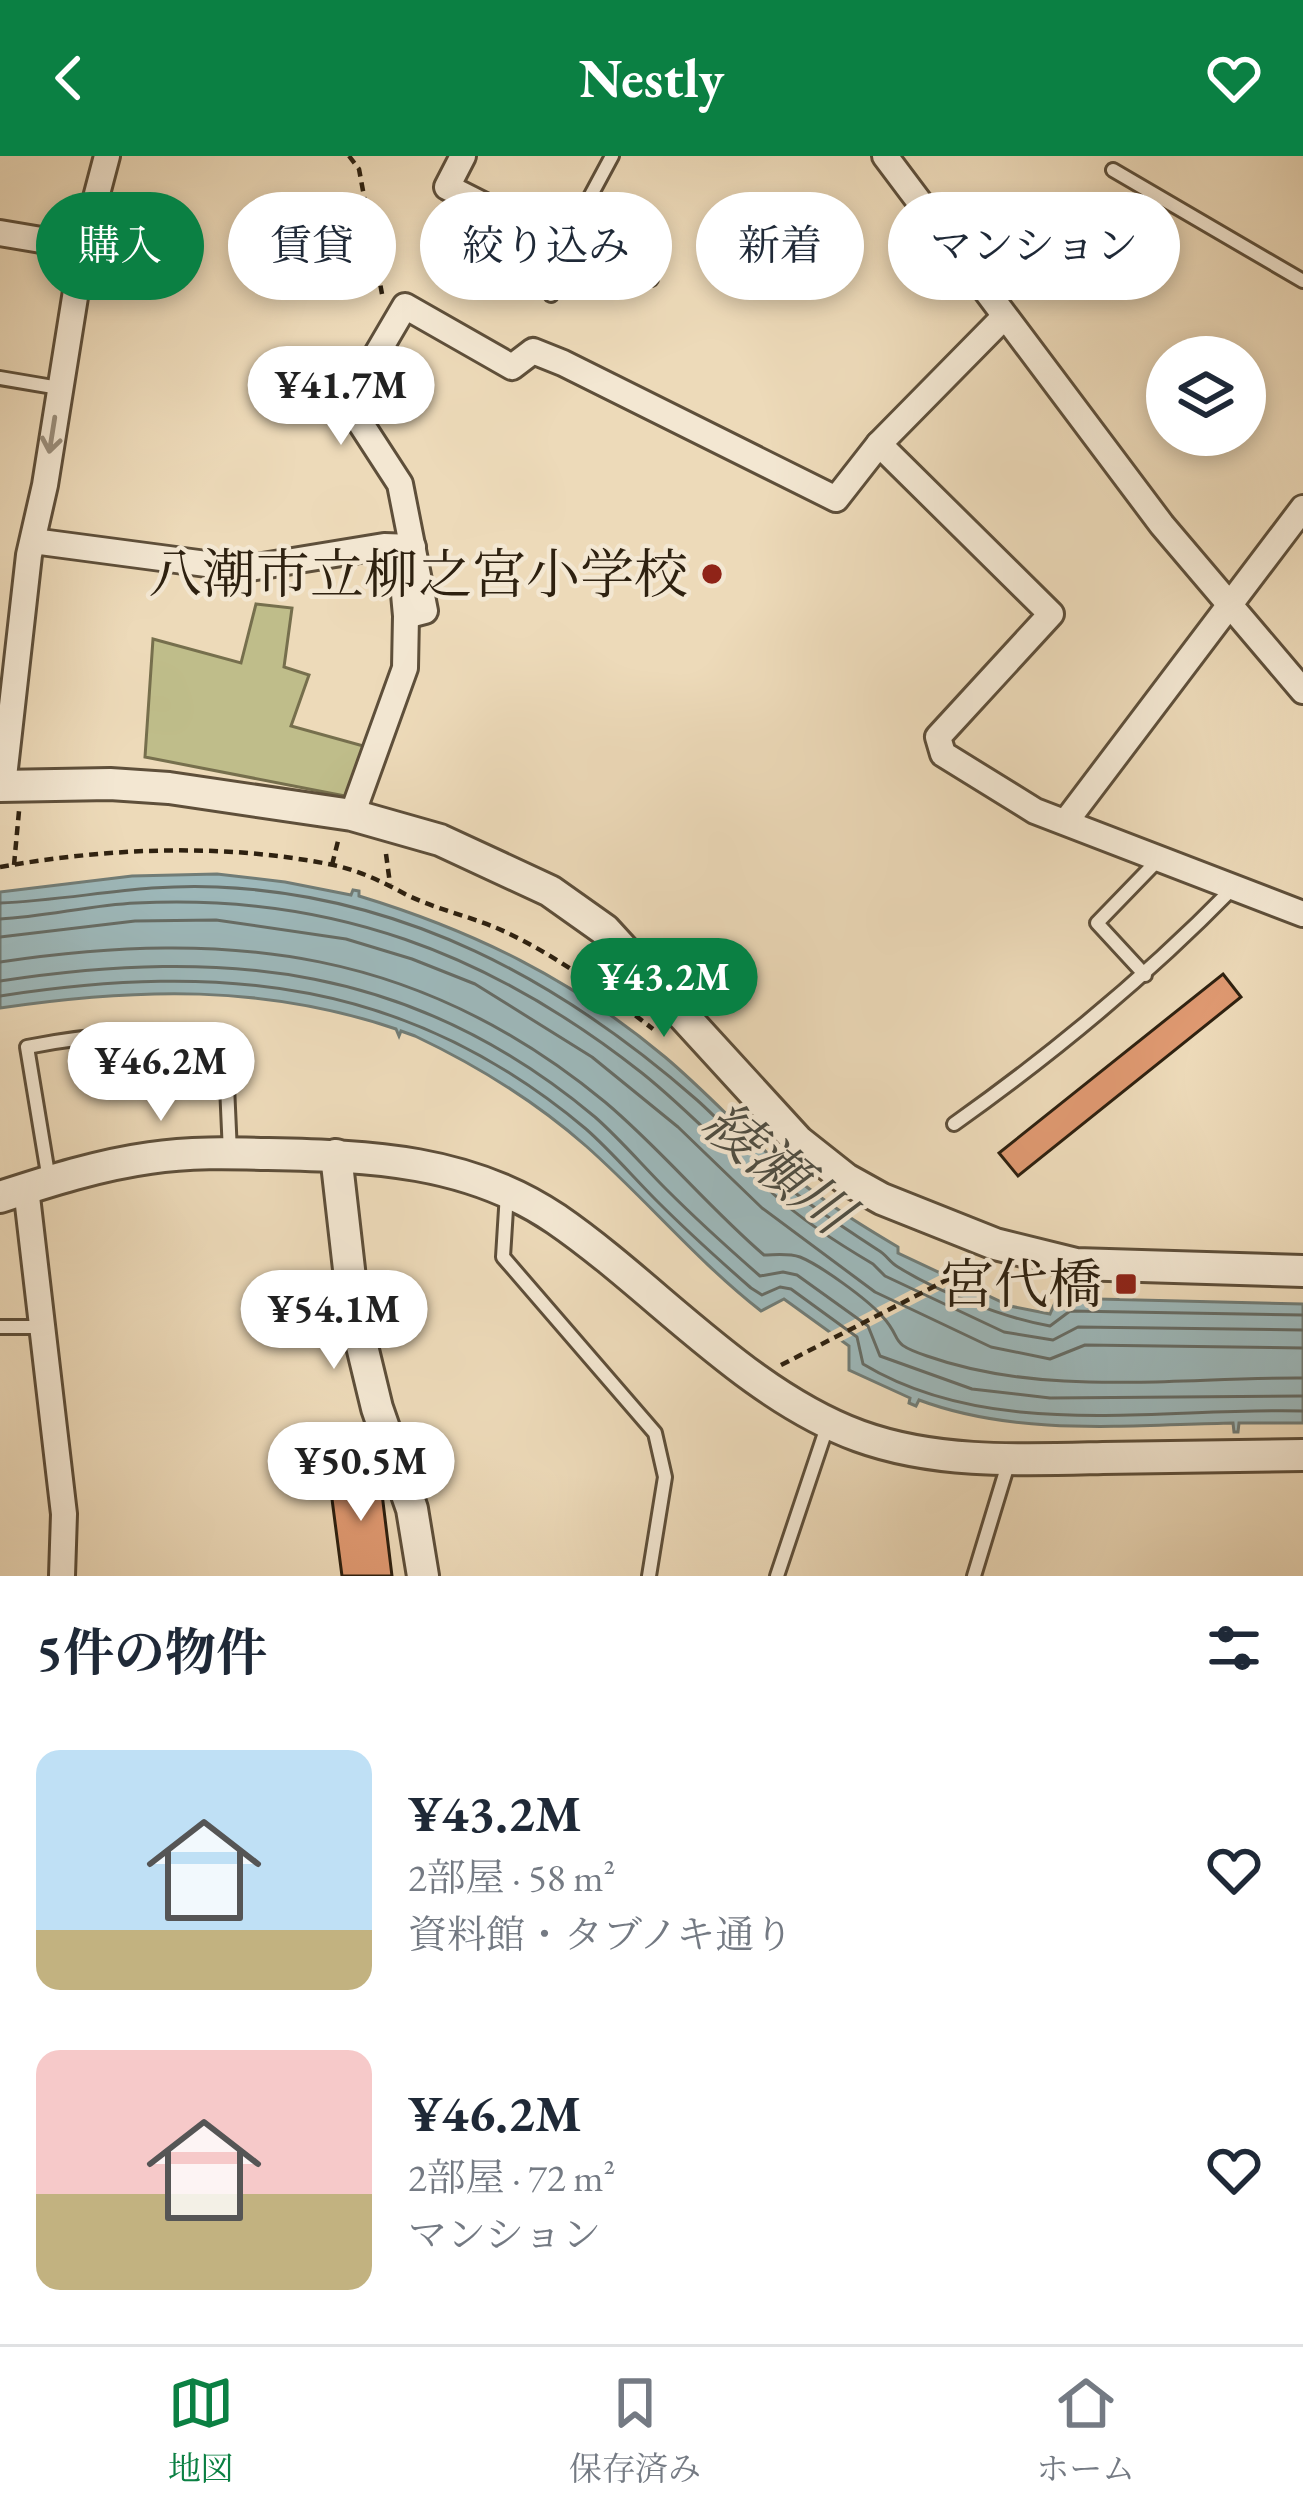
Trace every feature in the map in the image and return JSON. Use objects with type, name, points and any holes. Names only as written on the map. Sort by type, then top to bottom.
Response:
[{"type":"street","points":[[97,192],[106,156]]},
{"type":"street","points":[[458,192],[447,187],[463,156]]},
{"type":"street","points":[[885,156],[1227,606],[1303,691]]},
{"type":"street","points":[[0,233],[36,239]]},
{"type":"street","points":[[74,300],[33,541],[8,786],[170,788],[352,815],[440,840],[550,891],[605,930],[798,1141],[882,1199],[995,1244],[1076,1264],[1303,1270]]},
{"type":"street","points":[[352,815],[401,688],[406,546],[400,484],[352,410],[351,398],[405,306],[512,368],[533,351],[563,363],[836,499],[879,443],[1004,317]]},
{"type":"street","points":[[879,443],[1052,614],[938,737],[943,754],[1035,811],[1303,914]]},
{"type":"street","points":[[1067,820],[1303,508]]},
{"type":"street","points":[[33,541],[244,569],[406,546]]},
{"type":"street","points":[[62,1576],[64,1514],[25,1188],[152,1158],[230,1153],[336,1155],[453,1170],[555,1218],[769,1387],[829,1422],[889,1446],[1009,1460],[1303,1455]]},
{"type":"street","points":[[336,1155],[354,1313],[377,1408],[412,1509],[423,1576]]},
{"type":"lane","points":[[594,192],[612,156]]},
{"type":"lane","points":[[1113,170],[1303,281]]},
{"type":"lane","points":[[0,378],[59,388]]},
{"type":"lane","points":[[1144,975],[1097,923],[1160,858]]},
{"type":"lane","points":[[954,1124],[1039,1064],[1144,975],[1233,888]]},
{"type":"lane","points":[[25,1188],[27,1047],[61,1040],[183,1032],[225,1041],[230,1153]]},
{"type":"lane","points":[[507,1192],[503,1257],[656,1433],[665,1477],[649,1576]]},
{"type":"lane","points":[[0,1328],[42,1328]]},
{"type":"lane","points":[[777,1576],[829,1422]]},
{"type":"lane","points":[[974,1576],[1009,1460]]},
{"type":"path","points":[[350,156],[358,169],[380,294],[405,306]]},
{"type":"path","points":[[8,786],[14,865]]},
{"type":"path","points":[[389,838],[385,857],[390,884]]},
{"type":"path","points":[[0,867],[74,857],[228,850],[332,865],[390,884],[540,950],[652,1028]]},
{"type":"path","points":[[775,1368],[984,1261],[971,1254]]},
{"type":"shaded area","points":[[256,604],[292,608],[284,667],[309,675],[291,726],[367,747],[345,796],[145,757],[153,639],[241,663]]},
{"type":"water","name":"綾瀬川","points":[[217,874],[351,895],[359,891],[359,896],[442,925],[520,960],[630,1029],[792,1175],[898,1247],[898,1253],[1010,1306],[1050,1314],[1057,1298],[1303,1304],[1303,1423],[1239,1423],[1238,1432],[1233,1423],[1074,1426],[995,1419],[919,1400],[916,1406],[909,1403],[910,1398],[849,1370],[849,1346],[784,1299],[761,1311],[567,1130],[504,1085],[415,1036],[401,1031],[399,1036],[396,1029],[347,1014],[249,997],[150,994],[0,1008],[0,892],[132,876]]},
{"type":"pier","name":"宮代橋","points":[[948,1271],[964,1278],[836,1344],[824,1335]]},
{"type":"building","points":[[1223,974],[1241,997],[1018,1176],[999,1153]]},
{"type":"building","points":[[379,1469],[392,1576],[342,1576],[329,1476]]},
{"type":"place","name":"八潮市立柳之宮小学校","points":[[712,574]]},
{"type":"place","name":"宮代橋","points":[[1126,1284]]}]
